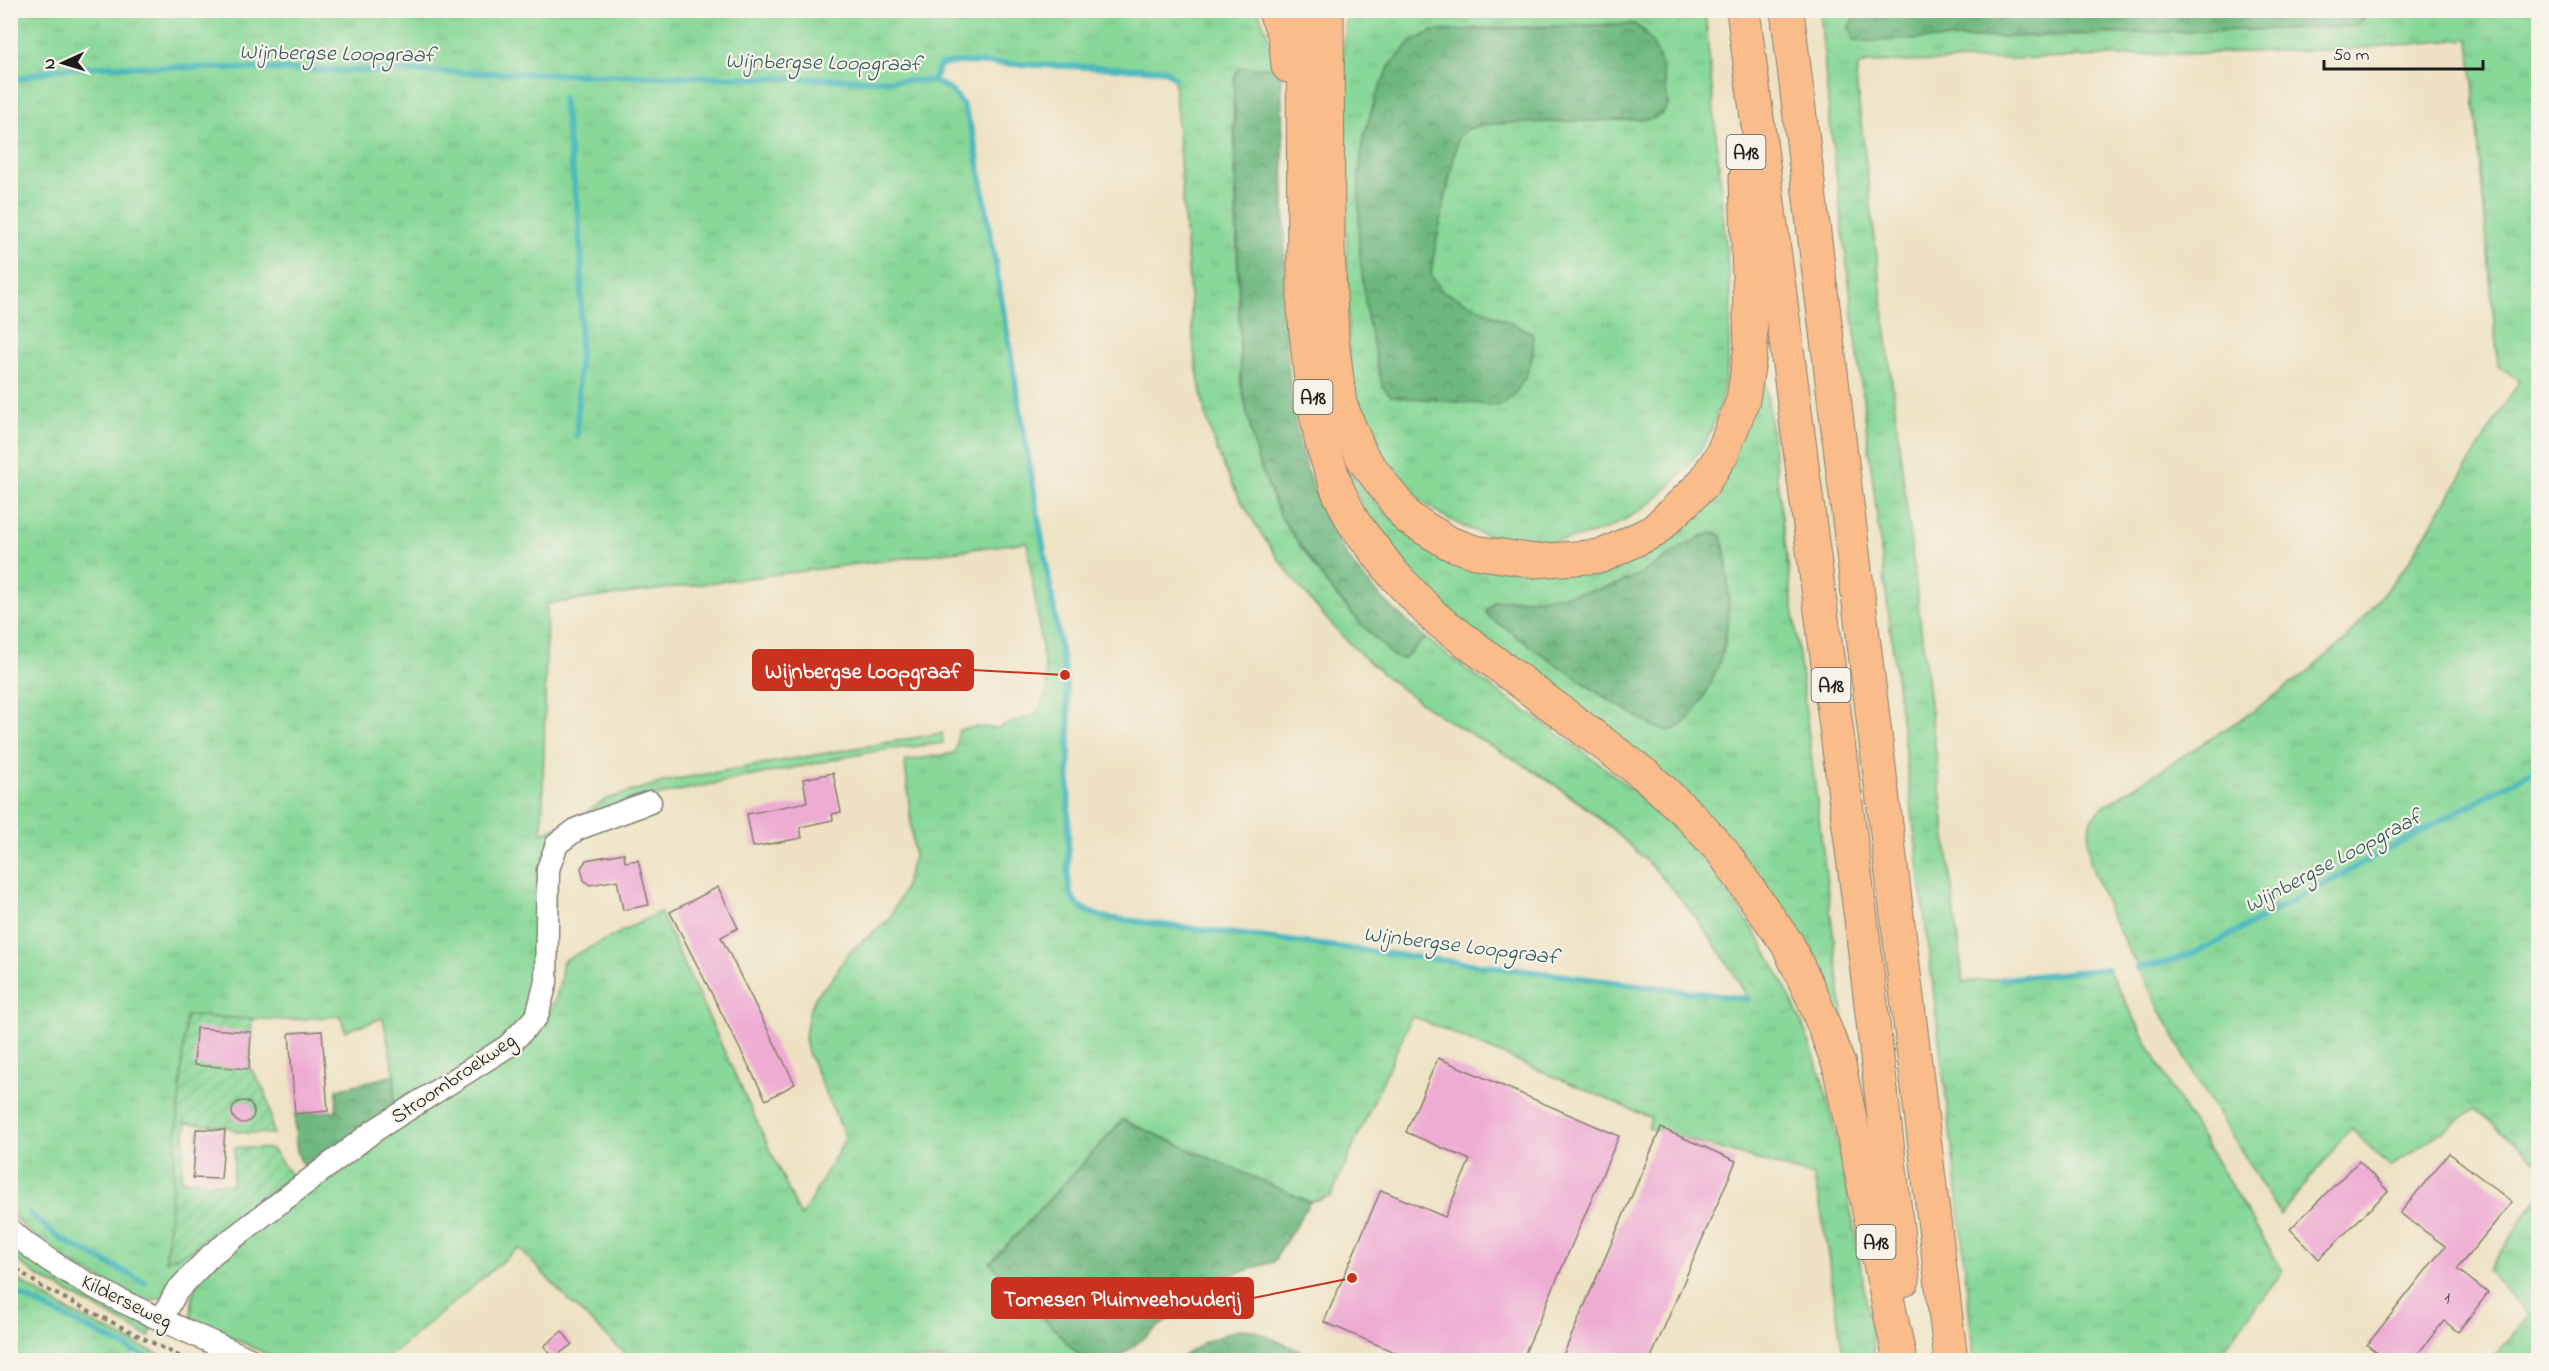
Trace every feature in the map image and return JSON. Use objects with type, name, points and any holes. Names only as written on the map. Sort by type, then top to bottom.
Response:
[{"type":"highway","name":"A18","points":[[1274,10],[1286,34],[1289,100],[1303,140]]},
{"type":"highway","name":"A18","points":[[1303,10],[1304,311],[1312,392],[1322,444],[1342,499],[1354,523],[1394,574],[1434,617],[1648,777],[1690,816],[1722,851],[1788,945],[1813,998],[1839,1065],[1900,1360]]},
{"type":"highway","name":"A18","points":[[1326,10],[1328,248],[1332,339],[1340,404],[1362,457],[1408,518],[1449,543],[1474,552],[1535,561],[1602,556],[1654,531],[1703,484],[1722,454],[1743,400],[1751,347],[1743,10]]},
{"type":"highway","name":"A18","points":[[1743,10],[1861,919],[1913,1360]]},
{"type":"highway","name":"A18","points":[[1787,10],[1951,1360]]},
{"type":"street","name":"Stroombroekweg","points":[[162,1319],[176,1292],[211,1255],[375,1130],[508,1046],[537,1016],[546,982],[548,868],[557,844],[577,829],[650,802]]},
{"type":"street","name":"Kilderseweg","points":[[10,1230],[40,1255],[78,1277],[251,1360]]},
{"type":"green space","points":[[1857,10],[2367,11],[2361,22],[2349,27],[1863,41],[1853,40],[1849,27]]},
{"type":"green space","points":[[10,11],[1258,11],[1281,67],[1233,100],[1241,384],[1257,458],[1280,516],[1329,587],[1361,624],[1403,659],[1426,638],[1591,758],[1618,778],[1673,827],[1725,889],[1748,922],[1788,993],[1821,1077],[1849,1199],[1875,1360],[1844,1360],[1820,1204],[1813,1176],[1648,1128],[1651,1118],[1412,1016],[1331,1196],[1310,1202],[1123,1120],[990,1263],[1084,1360],[632,1360],[567,1299],[520,1249],[385,1360],[279,1360],[191,1318],[194,1292],[208,1269],[363,1144],[534,1032],[552,1008],[560,982],[563,961],[660,912],[801,1217],[846,1138],[808,1053],[805,1037],[809,1012],[816,996],[832,979],[850,951],[888,920],[903,892],[914,857],[905,761],[955,753],[959,730],[977,727],[998,728],[1037,713],[1048,691],[1027,542],[547,604],[542,833],[576,819],[606,799],[666,781],[942,733],[943,743],[877,751],[624,802],[562,837],[543,990],[505,1044],[394,1106],[395,1075],[383,1018],[345,1031],[341,1016],[288,1020],[187,1016],[166,1260],[192,1250],[291,1175],[292,1182],[163,1297],[153,1300],[139,1298],[72,1264],[27,1230],[10,1213]],"holes":[[[959,62],[1165,70],[1174,78],[1194,351],[1204,406],[1213,439],[1227,472],[1266,541],[1316,607],[1372,664],[1399,687],[1430,709],[1557,786],[1610,827],[1635,850],[1659,874],[1701,925],[1735,975],[1747,999],[1102,917],[1076,904],[1068,876],[1069,719],[1065,675],[976,149],[968,117],[959,100],[953,92],[933,81],[940,65]]]},
{"type":"green space","points":[[1347,11],[1705,11],[1731,302],[1727,369],[1715,419],[1705,442],[1674,482],[1640,510],[1610,527],[1579,538],[1546,542],[1513,540],[1481,533],[1449,520],[1409,491],[1378,459],[1362,425],[1349,364],[1343,54]],"holes":[[[1633,24],[1645,31],[1668,105],[1662,114],[1652,119],[1482,124],[1466,130],[1458,137],[1431,276],[1442,291],[1532,333],[1367,317],[1359,177],[1363,139],[1376,96],[1390,66],[1410,43],[1475,28]]]},
{"type":"green space","points":[[1820,11],[1857,11],[1849,27],[1863,41],[2349,27],[2361,22],[2367,11],[2538,11],[2538,1162],[2475,1109],[2390,1167],[2351,1128],[2280,1215],[2195,1076],[2110,914],[2091,865],[2088,846],[2090,823],[2101,808],[2243,718],[2305,674],[2344,641],[2406,566],[2520,380],[2498,366],[2469,39],[2349,49],[1866,63],[1858,67],[1856,80],[1963,982],[2108,969],[2172,1089],[2283,1271],[2218,1356],[2221,1360],[1974,1360],[1958,1198],[1829,113]]},
{"type":"green space","points":[[1634,24],[1650,40],[1660,60],[1668,105],[1662,114],[1652,119],[1482,124],[1466,130],[1458,137],[1431,276],[1442,291],[1532,333],[1533,353],[1521,384],[1515,393],[1500,406],[1391,396],[1382,386],[1367,317],[1359,248],[1359,177],[1363,139],[1376,96],[1390,66],[1410,43],[1432,31]]},
{"type":"green space","points":[[1281,67],[1286,335],[1292,406],[1299,440],[1308,474],[1322,507],[1352,564],[1382,598],[1426,638],[1403,659],[1394,657],[1329,587],[1280,516],[1257,458],[1241,384],[1234,78],[1239,68]]},
{"type":"green space","points":[[1761,346],[1852,1088],[1770,903],[1387,554],[1332,446],[1364,492],[1398,524],[1513,571],[1684,518]],"holes":[[[1703,535],[1722,537],[1727,561],[1729,608],[1724,652],[1655,727],[1604,697],[1489,617],[1486,612],[1495,601],[1557,597],[1603,589],[1651,568]]]},
{"type":"green space","points":[[1714,532],[1722,537],[1728,583],[1727,627],[1723,649],[1717,670],[1695,711],[1674,729],[1666,730],[1656,727],[1611,701],[1489,617],[1486,612],[1495,601],[1572,594],[1617,584],[1642,573],[1689,543]]},
{"type":"green space","points":[[186,1016],[252,1019],[249,1067],[267,1098],[273,1134],[236,1132],[229,1127],[186,1123],[181,1180],[232,1184],[235,1147],[272,1149],[291,1175],[192,1250],[166,1261]]},
{"type":"green space","points":[[395,1075],[394,1106],[315,1166],[306,1167],[297,1149],[295,1113],[336,1111],[337,1089]]},
{"type":"green space","points":[[1123,1120],[1310,1202],[1273,1262],[1224,1277],[1115,1360],[1084,1360],[990,1263]]},
{"type":"green space","points":[[2538,1197],[2538,1360],[2491,1360],[2529,1316],[2488,1270]]},
{"type":"green space","points":[[10,1243],[153,1328],[149,1337],[36,1275],[11,1256]]},
{"type":"green space","points":[[10,1275],[68,1311],[170,1360],[152,1360],[131,1350],[133,1360],[11,1360]]},
{"type":"green space","points":[[1239,1329],[1253,1330],[1311,1356],[1303,1360],[1177,1360],[1205,1342]]},
{"type":"building","points":[[833,773],[841,812],[832,814],[833,820],[800,827],[802,838],[753,847],[747,814],[807,802],[803,779]]},
{"type":"building","points":[[624,853],[625,862],[638,860],[649,905],[623,910],[617,880],[590,885],[584,880],[581,868],[586,860]]},
{"type":"building","points":[[718,887],[738,928],[721,937],[795,1084],[766,1100],[670,912]]},
{"type":"building","points":[[196,1028],[251,1032],[249,1069],[194,1065]]},
{"type":"building","points":[[322,1031],[328,1111],[295,1114],[289,1033]]},
{"type":"building","points":[[1438,1058],[1619,1136],[1522,1360],[1413,1360],[1324,1322],[1381,1190],[1445,1217],[1470,1160],[1406,1132]]},
{"type":"building","points":[[243,1101],[251,1104],[254,1112],[251,1120],[243,1123],[235,1120],[232,1112],[235,1104]]},
{"type":"building","points":[[1661,1128],[1736,1161],[1650,1360],[1561,1360]]},
{"type":"building","points":[[196,1129],[225,1130],[221,1179],[193,1178]]},
{"type":"building","points":[[2449,1153],[2512,1202],[2457,1269],[2488,1293],[2458,1332],[2444,1321],[2413,1360],[2387,1360],[2367,1345],[2445,1246],[2400,1213]]},
{"type":"building","points":[[2359,1161],[2388,1191],[2319,1259],[2290,1229]]},
{"type":"building","points":[[562,1331],[572,1344],[554,1358],[544,1346]]},
{"type":"waterway","points":[[933,81],[940,65],[959,62],[1165,70],[1174,78]]},
{"type":"waterway","name":"Wijnbergse Loopgraaf","points":[[10,81],[57,69],[104,66],[933,81],[944,86],[953,92],[964,108],[976,149],[1065,675],[1069,719],[1068,876],[1076,904],[1102,917],[1748,999]]},
{"type":"waterway","points":[[563,98],[578,215],[582,268],[577,437]]},
{"type":"waterway","name":"Wijnbergse Loopgraaf","points":[[2137,967],[2178,959],[2217,942],[2538,768]]},
{"type":"waterway","name":"Wijnbergse Loopgraaf","points":[[2001,979],[2108,969]]},
{"type":"waterway","points":[[29,1213],[59,1238],[144,1282]]},
{"type":"waterway","points":[[10,1290],[152,1360]]},
{"type":"place","name":"Wijnbergse Loopgraaf","points":[[1065,675]]},
{"type":"place","name":"Tomesen Pluimveehouderij","points":[[1352,1278]]}]
